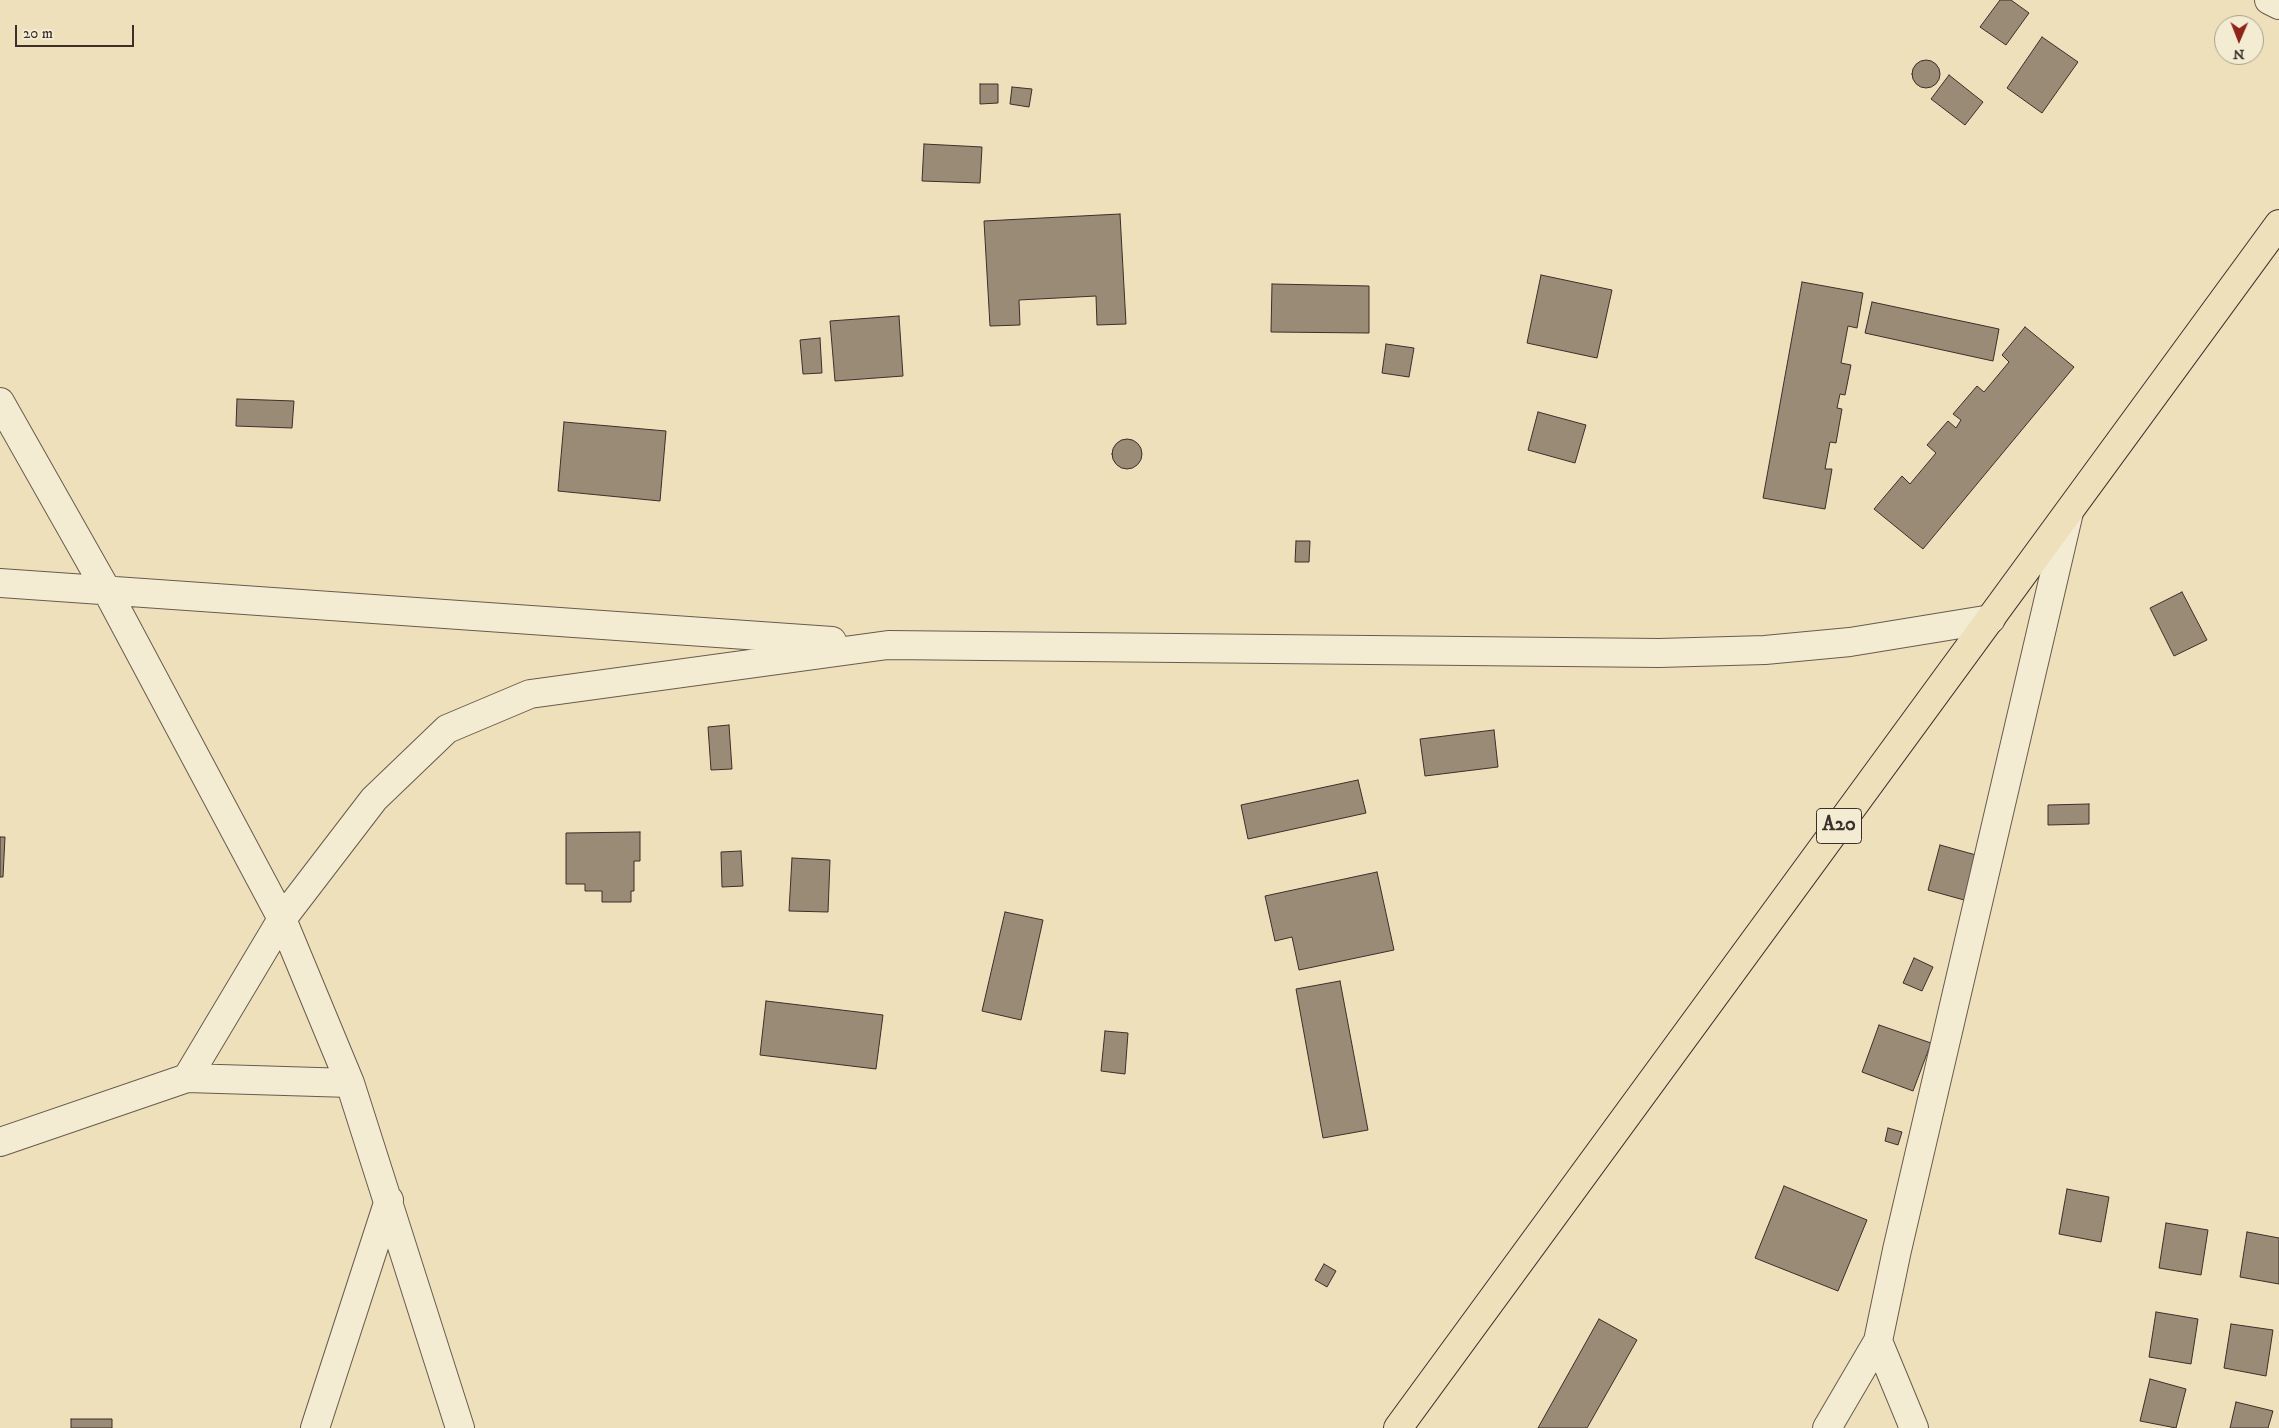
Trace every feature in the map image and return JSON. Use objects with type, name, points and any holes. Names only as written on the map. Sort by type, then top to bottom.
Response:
[{"type":"main road","name":"A20","points":[[1398,1428],[1992,619],[2279,224]]},
{"type":"street","points":[[2269,0],[2279,5]]},
{"type":"street","points":[[0,402],[107,591],[282,920],[350,1083],[389,1200],[460,1428]]},
{"type":"street","points":[[1827,1428],[1878,1341],[1899,1240],[2069,512]]},
{"type":"street","points":[[0,583],[888,645],[1659,653],[1765,650],[1850,642],[1992,619]]},
{"type":"street","points":[[187,1078],[282,920],[374,799],[447,729],[530,694],[888,645]]},
{"type":"street","points":[[0,1142],[187,1078],[350,1083]]},
{"type":"street","points":[[316,1428],[389,1200]]},
{"type":"street","points":[[1878,1341],[1914,1428]]},
{"type":"building","points":[[2000,0],[2011,0],[2029,13],[2006,45],[1980,27]]},
{"type":"building","points":[[2042,37],[2078,62],[2042,113],[2007,88]]},
{"type":"building","points":[[1926,60],[1936,64],[1940,74],[1936,84],[1926,88],[1916,84],[1912,74],[1916,64]]},
{"type":"building","points":[[1949,75],[1983,102],[1965,125],[1931,99]]},
{"type":"building","points":[[980,84],[998,84],[998,103],[980,104]]},
{"type":"building","points":[[1012,87],[1032,89],[1029,107],[1010,104]]},
{"type":"building","points":[[924,144],[982,147],[980,183],[922,181]]},
{"type":"building","points":[[1120,214],[1126,324],[1097,325],[1096,296],[1019,300],[1020,325],[990,326],[984,221]]},
{"type":"building","points":[[1541,275],[1612,290],[1597,358],[1527,343]]},
{"type":"building","points":[[1802,282],[1863,293],[1857,328],[1848,326],[1841,363],[1851,365],[1845,395],[1840,394],[1837,408],[1842,409],[1836,443],[1830,442],[1825,469],[1832,469],[1825,509],[1763,498]]},
{"type":"building","points":[[1272,284],[1369,286],[1369,333],[1271,332]]},
{"type":"building","points":[[1872,302],[1999,329],[1993,361],[1865,333]]},
{"type":"building","points":[[899,316],[903,376],[835,381],[830,321]]},
{"type":"building","points":[[2025,327],[2074,367],[1923,549],[1874,509],[1902,476],[1910,484],[1936,453],[1927,445],[1948,421],[1956,428],[1961,420],[1953,414],[1977,386],[1984,392],[2009,362],[2002,355]]},
{"type":"building","points":[[820,338],[822,373],[803,374],[800,340]]},
{"type":"building","points":[[1386,344],[1414,348],[1409,377],[1382,373]]},
{"type":"building","points":[[237,399],[294,401],[292,428],[236,426]]},
{"type":"building","points":[[1538,412],[1586,425],[1575,463],[1528,450]]},
{"type":"building","points":[[564,422],[666,431],[660,501],[558,491]]},
{"type":"building","points":[[1127,439],[1138,443],[1142,454],[1138,465],[1127,469],[1116,465],[1112,454],[1116,443]]},
{"type":"building","points":[[1296,541],[1310,541],[1309,562],[1295,562]]},
{"type":"building","points":[[2182,592],[2207,640],[2174,656],[2150,608]]},
{"type":"building","points":[[729,725],[732,769],[711,770],[708,727]]},
{"type":"building","points":[[1494,730],[1498,767],[1425,776],[1420,739]]},
{"type":"building","points":[[1358,780],[1366,813],[1248,839],[1241,805]]},
{"type":"building","points":[[2089,804],[2089,824],[2048,825],[2048,805]]},
{"type":"building","points":[[640,832],[640,861],[634,861],[634,891],[631,891],[631,902],[602,902],[602,891],[585,891],[585,884],[566,884],[566,833]]},
{"type":"building","points":[[0,837],[5,837],[3,877],[0,877]]},
{"type":"building","points":[[1940,845],[1976,855],[1964,900],[1928,890]]},
{"type":"building","points":[[741,851],[743,886],[722,887],[721,852]]},
{"type":"building","points":[[792,858],[830,860],[828,912],[789,911]]},
{"type":"building","points":[[1377,872],[1394,950],[1299,970],[1292,937],[1275,941],[1265,896]]},
{"type":"building","points":[[1005,912],[1043,920],[1021,1020],[982,1011]]},
{"type":"building","points":[[1914,958],[1933,967],[1922,991],[1903,983]]},
{"type":"building","points":[[1340,981],[1368,1130],[1323,1138],[1296,989]]},
{"type":"building","points":[[766,1001],[883,1015],[876,1069],[760,1055]]},
{"type":"building","points":[[1879,1025],[1931,1043],[1913,1091],[1862,1072]]},
{"type":"building","points":[[1105,1031],[1128,1033],[1125,1074],[1101,1071]]},
{"type":"building","points":[[1888,1128],[1902,1132],[1898,1145],[1885,1141]]},
{"type":"building","points":[[1784,1186],[1867,1220],[1838,1291],[1755,1258]]},
{"type":"building","points":[[2067,1189],[2109,1197],[2101,1242],[2059,1234]]},
{"type":"building","points":[[2166,1223],[2208,1230],[2201,1275],[2159,1268]]},
{"type":"building","points":[[2247,1232],[2279,1238],[2279,1284],[2240,1277]]},
{"type":"building","points":[[1324,1264],[1336,1271],[1327,1287],[1315,1280]]},
{"type":"building","points":[[2156,1312],[2198,1319],[2191,1364],[2149,1357]]},
{"type":"building","points":[[1599,1319],[1637,1340],[1587,1428],[1538,1428]]},
{"type":"building","points":[[2231,1324],[2273,1330],[2266,1376],[2224,1368]]},
{"type":"building","points":[[2150,1379],[2186,1389],[2176,1428],[2140,1421]]},
{"type":"building","points":[[2236,1402],[2273,1411],[2268,1428],[2230,1428]]},
{"type":"building","points":[[71,1419],[112,1419],[112,1428],[71,1428]]}]
